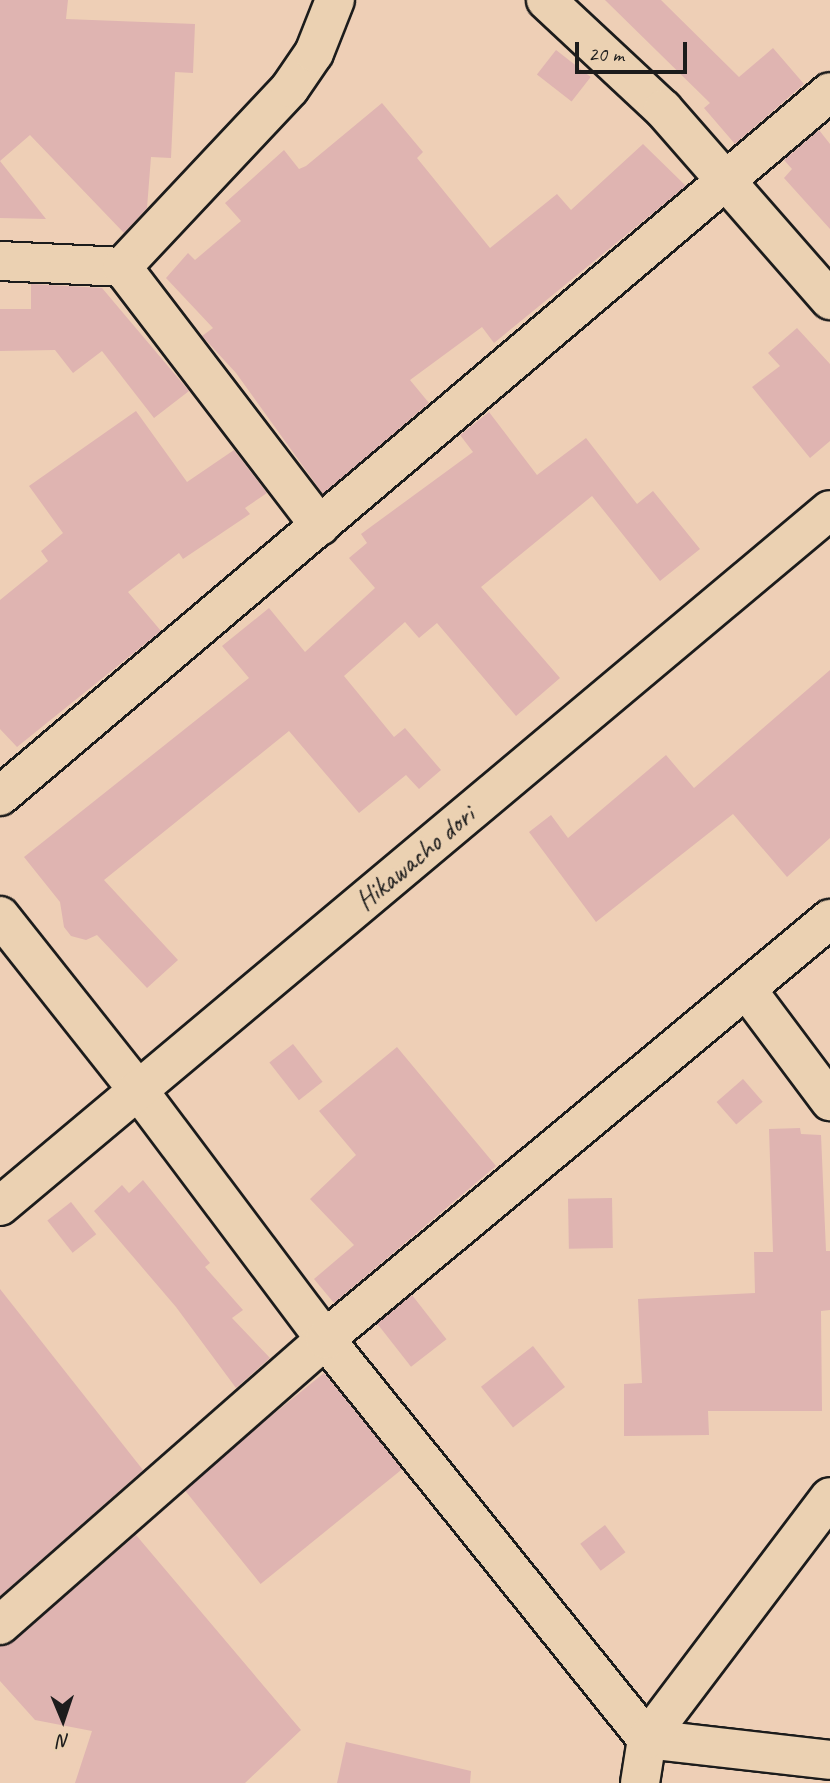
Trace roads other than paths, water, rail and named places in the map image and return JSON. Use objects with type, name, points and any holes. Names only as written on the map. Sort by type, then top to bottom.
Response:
[{"type":"street","points":[[0,261],[122,267],[290,88],[314,53],[335,0]]},
{"type":"street","points":[[546,0],[663,109],[830,300]]},
{"type":"street","points":[[0,796],[830,92]]},
{"type":"street","points":[[122,267],[320,526]]},
{"type":"street","name":"Hikawacho dori","points":[[0,1206],[830,510]]},
{"type":"street","points":[[0,916],[138,1090],[325,1339],[647,1739],[830,1760]]},
{"type":"street","points":[[0,1625],[325,1339],[830,919]]},
{"type":"street","points":[[747,990],[830,1101]]},
{"type":"street","points":[[640,1783],[647,1739],[830,1497]]}]
